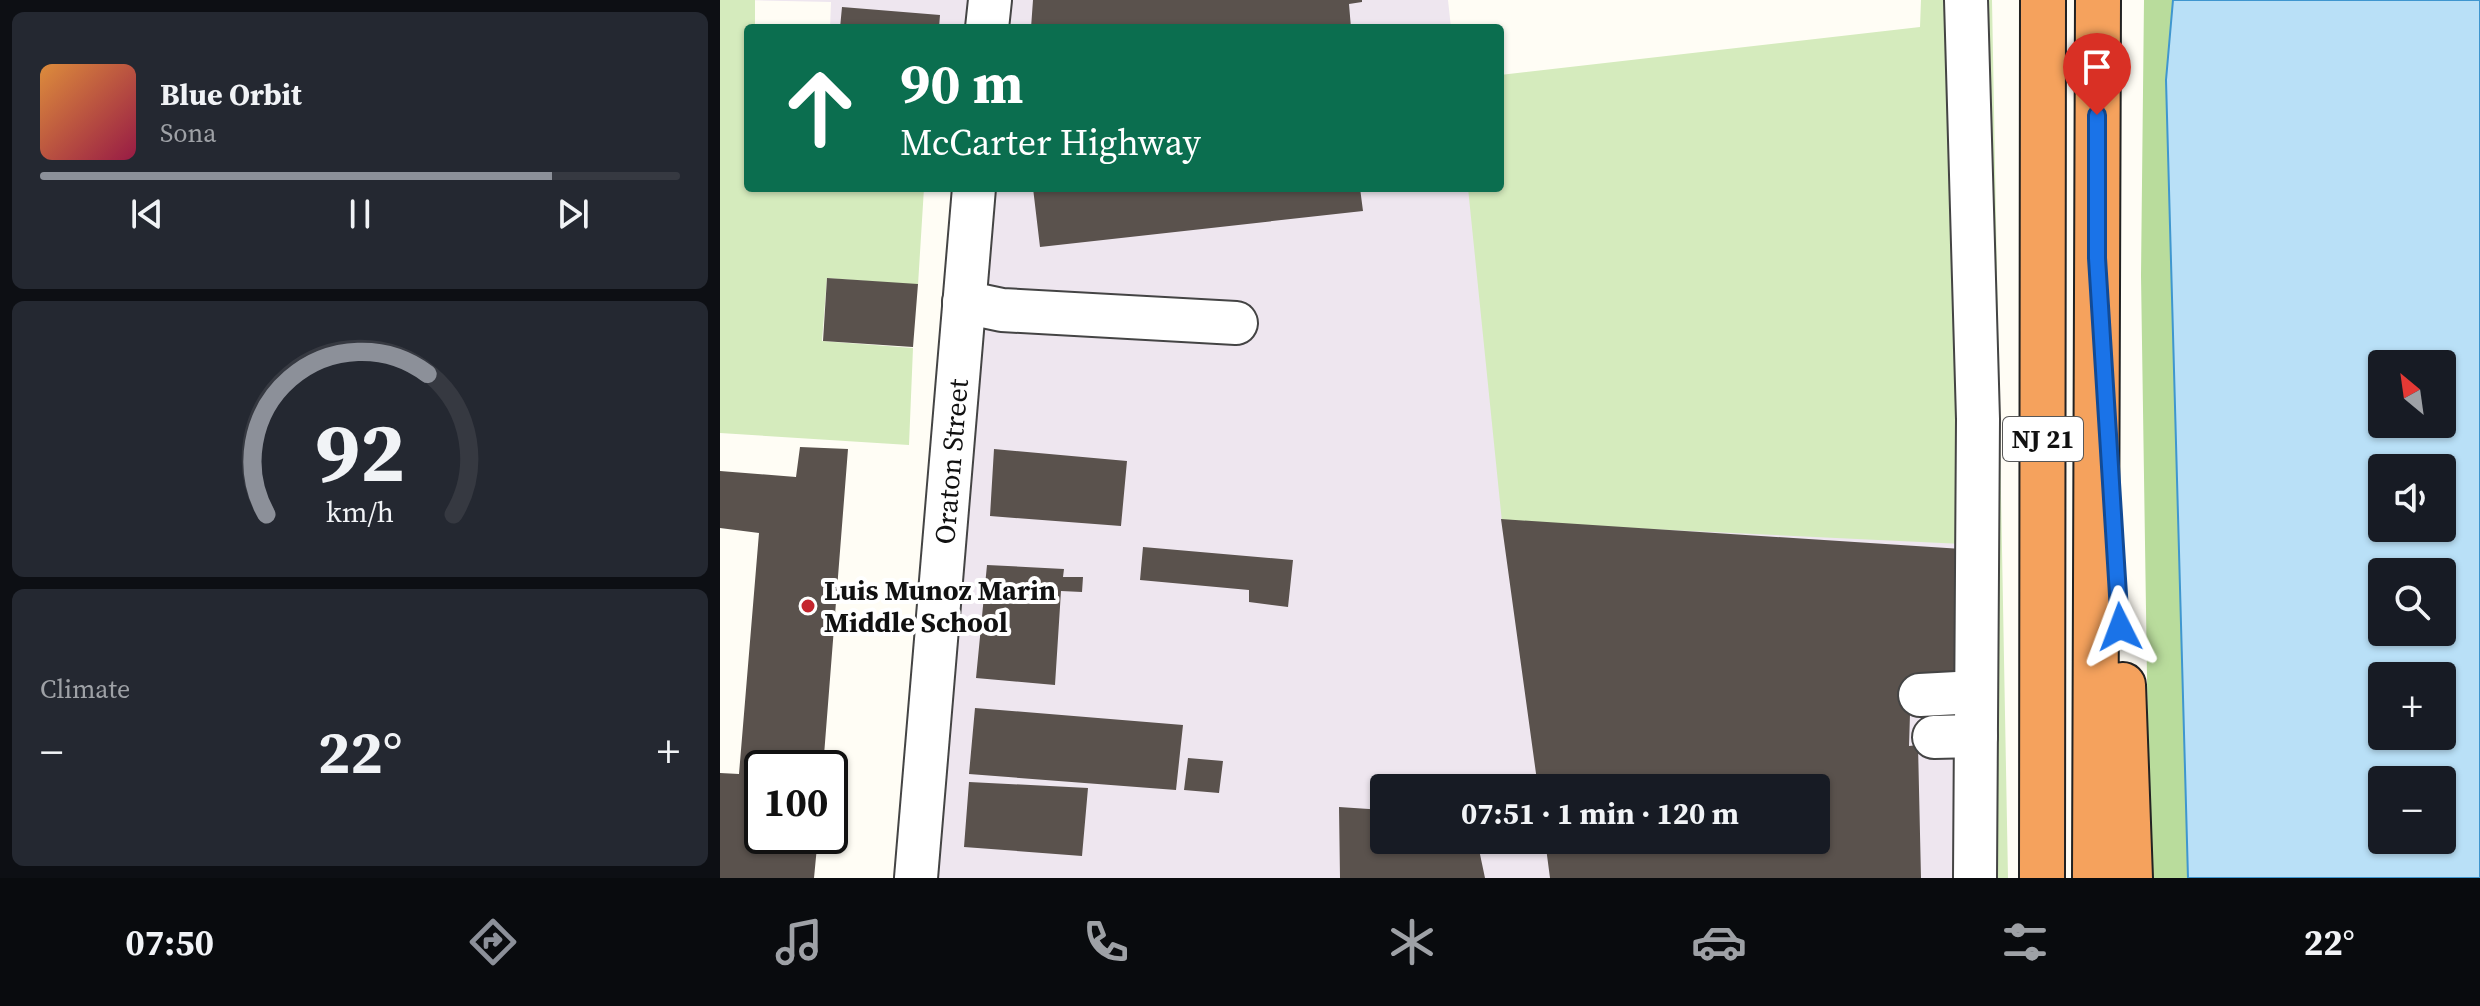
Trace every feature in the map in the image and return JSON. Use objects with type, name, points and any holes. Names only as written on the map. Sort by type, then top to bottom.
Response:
[{"type":"highway","points":[[2026,0],[2043,205]]},
{"type":"highway","name":"NJ 21","points":[[2042,878],[2043,0]]},
{"type":"highway","name":"NJ 21","points":[[2095,878],[2098,0]]},
{"type":"highway","points":[[2097,258],[2125,720],[2130,878]]},
{"type":"street","points":[[987,24],[990,0]]},
{"type":"street","points":[[1964,869],[1959,798],[1976,736],[1978,419],[1966,0]]},
{"type":"street","name":"Oraton Street","points":[[916,878],[974,192]]},
{"type":"street","points":[[964,302],[1002,310],[1236,323]]},
{"type":"street","points":[[1920,695],[1976,692]]},
{"type":"street","points":[[1934,737],[1976,736]]},
{"type":"shaded area","points":[[746,0],[1448,0],[1451,24],[830,24],[831,2]]},
{"type":"shaded area","points":[[973,192],[1475,192],[1971,544],[1978,878],[922,878]]},
{"type":"green space","points":[[720,0],[755,0],[755,24],[744,24],[744,192],[924,192],[918,285],[827,278],[822,341],[913,348],[909,445],[720,433]]},
{"type":"green space","points":[[1921,0],[1992,0],[2008,878],[1994,878],[1984,545],[1502,522],[1468,192],[1504,192],[1504,75],[1920,27]]},
{"type":"green space","points":[[2144,0],[2173,0],[2166,80],[2188,878],[2153,878],[2149,810],[2141,276]]},
{"type":"water","points":[[2173,0],[2480,0],[2480,878],[2188,878],[2166,80]]},
{"type":"building","points":[[1033,0],[1362,0],[1349,4],[1351,24],[1031,24]]},
{"type":"building","points":[[842,7],[940,15],[939,24],[840,24]]},
{"type":"building","points":[[1033,192],[1361,192],[1363,211],[1040,247]]},
{"type":"building","points":[[827,278],[918,284],[913,347],[823,341]]},
{"type":"building","points":[[800,447],[848,449],[824,750],[744,750],[744,854],[816,854],[814,878],[720,878],[720,773],[739,774],[759,533],[720,528],[720,471],[796,477]]},
{"type":"building","points":[[994,449],[1127,461],[1121,526],[990,516]]},
{"type":"building","points":[[1501,519],[1962,549],[1964,685],[1911,682],[1909,746],[1918,745],[1921,878],[1550,878],[1547,854],[1830,854],[1830,774],[1536,774]]},
{"type":"building","points":[[1143,547],[1293,560],[1288,607],[1249,602],[1249,590],[1140,580]]},
{"type":"building","points":[[987,565],[1064,569],[1063,577],[1083,577],[1082,592],[1061,591],[1055,685],[976,678]]},
{"type":"building","points":[[975,708],[1183,725],[1176,790],[969,774]]},
{"type":"building","points":[[1188,758],[1223,761],[1219,793],[1184,790]]},
{"type":"building","points":[[969,782],[1088,788],[1082,856],[964,847]]},
{"type":"building","points":[[1339,807],[1370,809],[1370,854],[1480,854],[1485,878],[1340,878]]},
{"type":"place","name":"Luis Munoz Marin Middle School","points":[[808,606]]},
{"type":"route","points":[[2097,115],[2097,258],[2120,627]]}]
